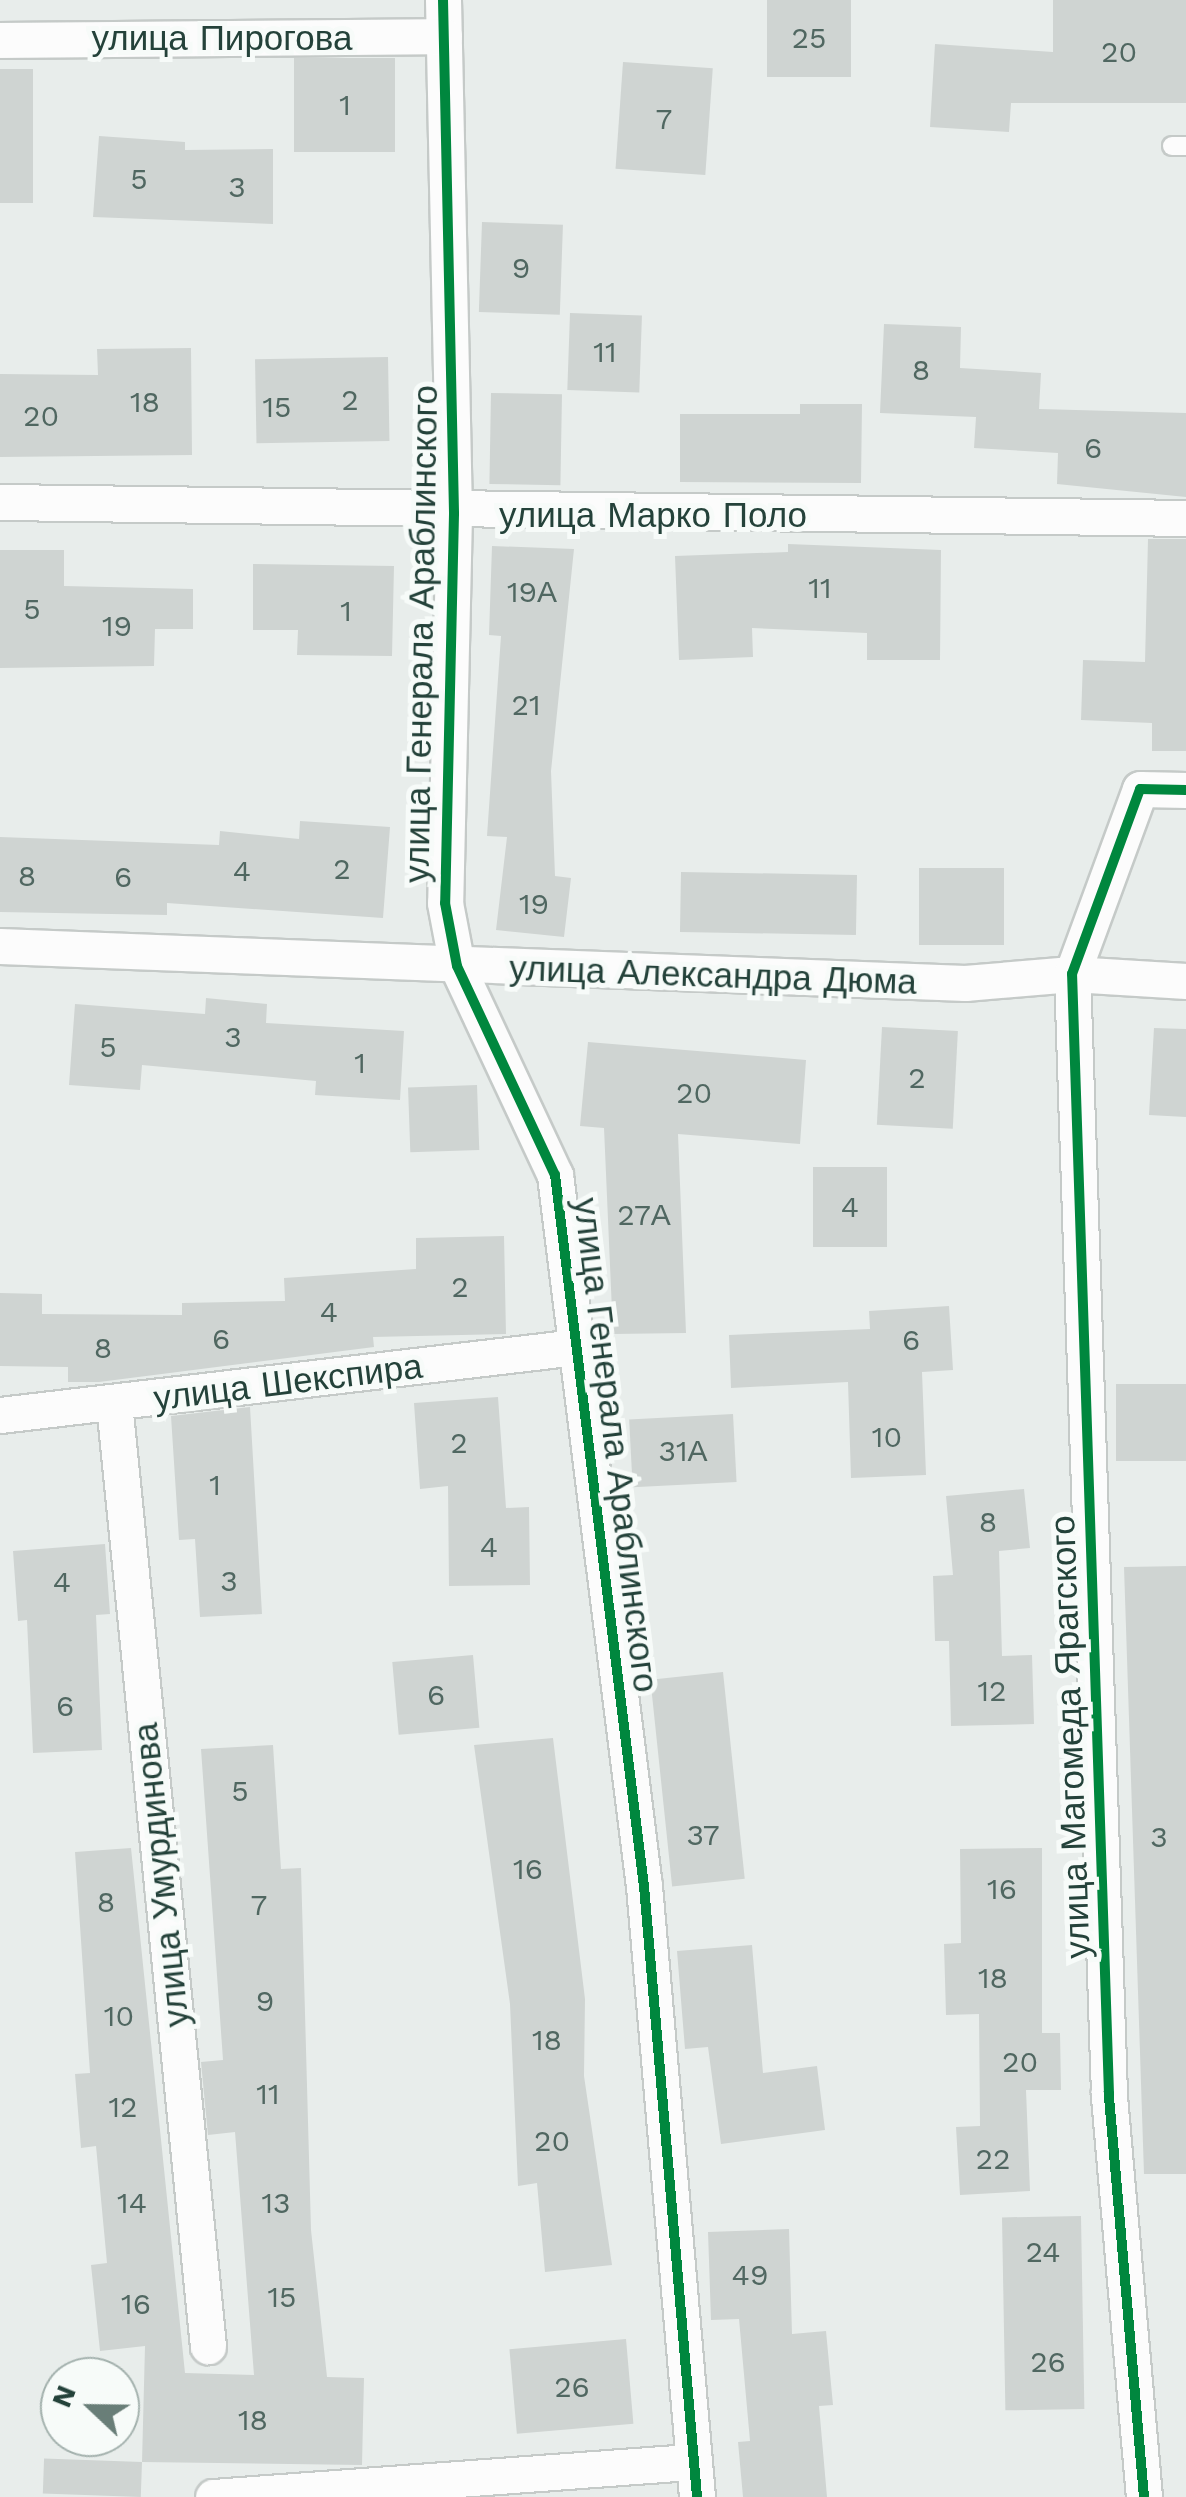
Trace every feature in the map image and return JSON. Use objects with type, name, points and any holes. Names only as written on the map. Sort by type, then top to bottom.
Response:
[{"type":"street","name":"улица Генерала Араблинского","points":[[444,0],[454,514],[445,903],[458,966],[555,1175],[644,1886],[695,2480]]},
{"type":"street","name":"улица Пирогова","points":[[0,40],[444,36]]},
{"type":"street","name":"улица Марко Поло","points":[[0,502],[454,514],[1186,518]]},
{"type":"street","points":[[1072,974],[1140,790],[1186,790]]},
{"type":"street","name":"улица Александра Дюма","points":[[0,946],[965,983],[1072,974],[1186,982]]},
{"type":"street","name":"улица Магомеда Ярагского","points":[[1072,974],[1109,2094],[1144,2497]]},
{"type":"street","name":"улица Шекспира","points":[[0,1414],[576,1347]]},
{"type":"street","name":"улица Умурдинова","points":[[114,1403],[208,2346]]},
{"type":"street","points":[[214,2497],[695,2480]]},
{"type":"building","points":[[767,0],[851,0],[851,77],[767,77]]},
{"type":"building","points":[[1053,0],[1186,0],[1186,103],[1011,103],[1009,132],[930,127],[935,44],[1053,52]]},
{"type":"building","points":[[294,58],[395,58],[395,152],[294,152]]},
{"type":"building","points":[[623,62],[713,68],[705,175],[616,169]]},
{"type":"building","points":[[0,69],[33,69],[33,203],[0,203]]},
{"type":"building","points":[[99,136],[185,142],[185,150],[273,149],[273,224],[93,217]]},
{"type":"building","points":[[482,222],[563,225],[560,315],[479,312]]},
{"type":"building","points":[[570,313],[642,316],[639,392],[567,390]]},
{"type":"building","points":[[884,324],[961,327],[960,368],[1041,373],[1039,409],[1186,413],[1186,497],[1057,484],[1058,453],[974,448],[976,417],[880,413]]},
{"type":"building","points":[[191,348],[192,455],[0,457],[0,374],[98,375],[97,349]]},
{"type":"building","points":[[388,357],[389,441],[256,443],[255,359]]},
{"type":"building","points":[[491,393],[562,394],[560,485],[489,484]]},
{"type":"building","points":[[800,404],[862,404],[861,483],[680,482],[680,414],[800,414]]},
{"type":"building","points":[[1148,539],[1186,539],[1186,751],[1152,751],[1152,723],[1081,720],[1083,660],[1145,662]]},
{"type":"building","points":[[788,544],[941,550],[940,660],[867,660],[867,633],[752,628],[753,657],[679,660],[675,556],[788,552]]},
{"type":"building","points":[[492,546],[574,549],[551,771],[555,876],[571,878],[564,937],[496,930],[507,837],[487,836],[501,636],[489,635]]},
{"type":"building","points":[[0,550],[64,550],[64,586],[193,589],[193,629],[155,629],[154,666],[0,668]]},
{"type":"building","points":[[253,564],[394,566],[392,656],[297,655],[298,630],[253,630]]},
{"type":"building","points":[[300,821],[390,827],[383,918],[167,903],[167,915],[0,912],[0,837],[219,845],[220,831],[299,839]]},
{"type":"building","points":[[919,868],[1004,868],[1004,945],[919,945]]},
{"type":"building","points":[[681,872],[857,875],[856,935],[680,932]]},
{"type":"building","points":[[206,998],[267,1004],[266,1023],[404,1031],[400,1100],[315,1095],[316,1081],[142,1065],[140,1090],[69,1085],[75,1004],[205,1014]]},
{"type":"building","points":[[882,1027],[958,1031],[953,1129],[877,1125]]},
{"type":"building","points":[[1154,1028],[1186,1029],[1186,1117],[1149,1115]]},
{"type":"building","points":[[588,1042],[806,1060],[800,1144],[678,1134],[686,1333],[613,1334],[604,1128],[580,1126]]},
{"type":"building","points":[[477,1085],[479,1150],[410,1152],[408,1087]]},
{"type":"building","points":[[813,1167],[887,1167],[887,1247],[813,1247]]},
{"type":"building","points":[[504,1236],[506,1334],[373,1337],[374,1347],[99,1382],[68,1382],[68,1367],[0,1366],[0,1293],[42,1294],[42,1314],[182,1315],[182,1303],[285,1301],[284,1278],[416,1269],[416,1238]]},
{"type":"building","points":[[949,1306],[953,1370],[922,1372],[926,1475],[851,1478],[848,1382],[731,1388],[729,1335],[870,1329],[869,1311]]},
{"type":"building","points":[[1116,1384],[1186,1384],[1186,1461],[1116,1461]]},
{"type":"building","points":[[498,1397],[506,1508],[529,1507],[530,1585],[449,1586],[448,1486],[420,1489],[414,1403]]},
{"type":"building","points":[[250,1407],[262,1614],[200,1617],[195,1539],[179,1540],[171,1416]]},
{"type":"building","points":[[733,1414],[737,1482],[633,1487],[629,1419]]},
{"type":"building","points":[[1024,1489],[1030,1548],[999,1551],[1002,1656],[1032,1655],[1034,1724],[951,1726],[949,1641],[935,1641],[933,1576],[953,1575],[946,1496]]},
{"type":"building","points":[[105,1544],[110,1614],[96,1615],[102,1750],[33,1753],[27,1620],[18,1621],[13,1551]]},
{"type":"building","points":[[1186,1566],[1186,2174],[1144,2174],[1124,1567]]},
{"type":"building","points":[[473,1655],[479,1728],[399,1735],[392,1662]]},
{"type":"building","points":[[723,1672],[745,1879],[672,1886],[650,1680]]},
{"type":"building","points":[[553,1738],[585,1999],[584,2076],[612,2265],[545,2272],[537,2183],[518,2186],[510,2004],[474,1745]]},
{"type":"building","points":[[273,1745],[281,1869],[301,1868],[311,2230],[327,2377],[364,2378],[362,2465],[142,2462],[145,2346],[100,2351],[91,2265],[107,2263],[96,2146],[81,2148],[75,2074],[90,2073],[75,1852],[131,1848],[185,2373],[254,2375],[235,2132],[208,2135],[201,2062],[223,2060],[201,1749]]},
{"type":"building","points":[[1042,1848],[1042,2033],[1060,2033],[1061,2090],[1026,2090],[1030,2191],[960,2195],[956,2127],[980,2126],[979,2014],[946,2015],[944,1944],[961,1943],[960,1849]]},
{"type":"building","points":[[752,1945],[763,2073],[817,2066],[825,2130],[721,2144],[708,2047],[685,2049],[677,1951]]},
{"type":"building","points":[[1081,2216],[1084,2409],[1005,2410],[1002,2217]]},
{"type":"building","points":[[789,2229],[792,2334],[826,2331],[833,2405],[819,2406],[827,2497],[743,2497],[738,2442],[750,2441],[739,2319],[711,2320],[708,2232]]},
{"type":"building","points":[[626,2339],[633,2424],[517,2434],[509,2349]]},
{"type":"building","points":[[44,2459],[142,2462],[141,2497],[43,2494]]},
{"type":"cycle path","points":[[443,0],[454,514],[445,903],[457,966],[555,1175],[644,1886],[697,2497]]},
{"type":"cycle path","points":[[1144,2497],[1109,2094],[1072,974],[1140,789],[1186,790]]}]
